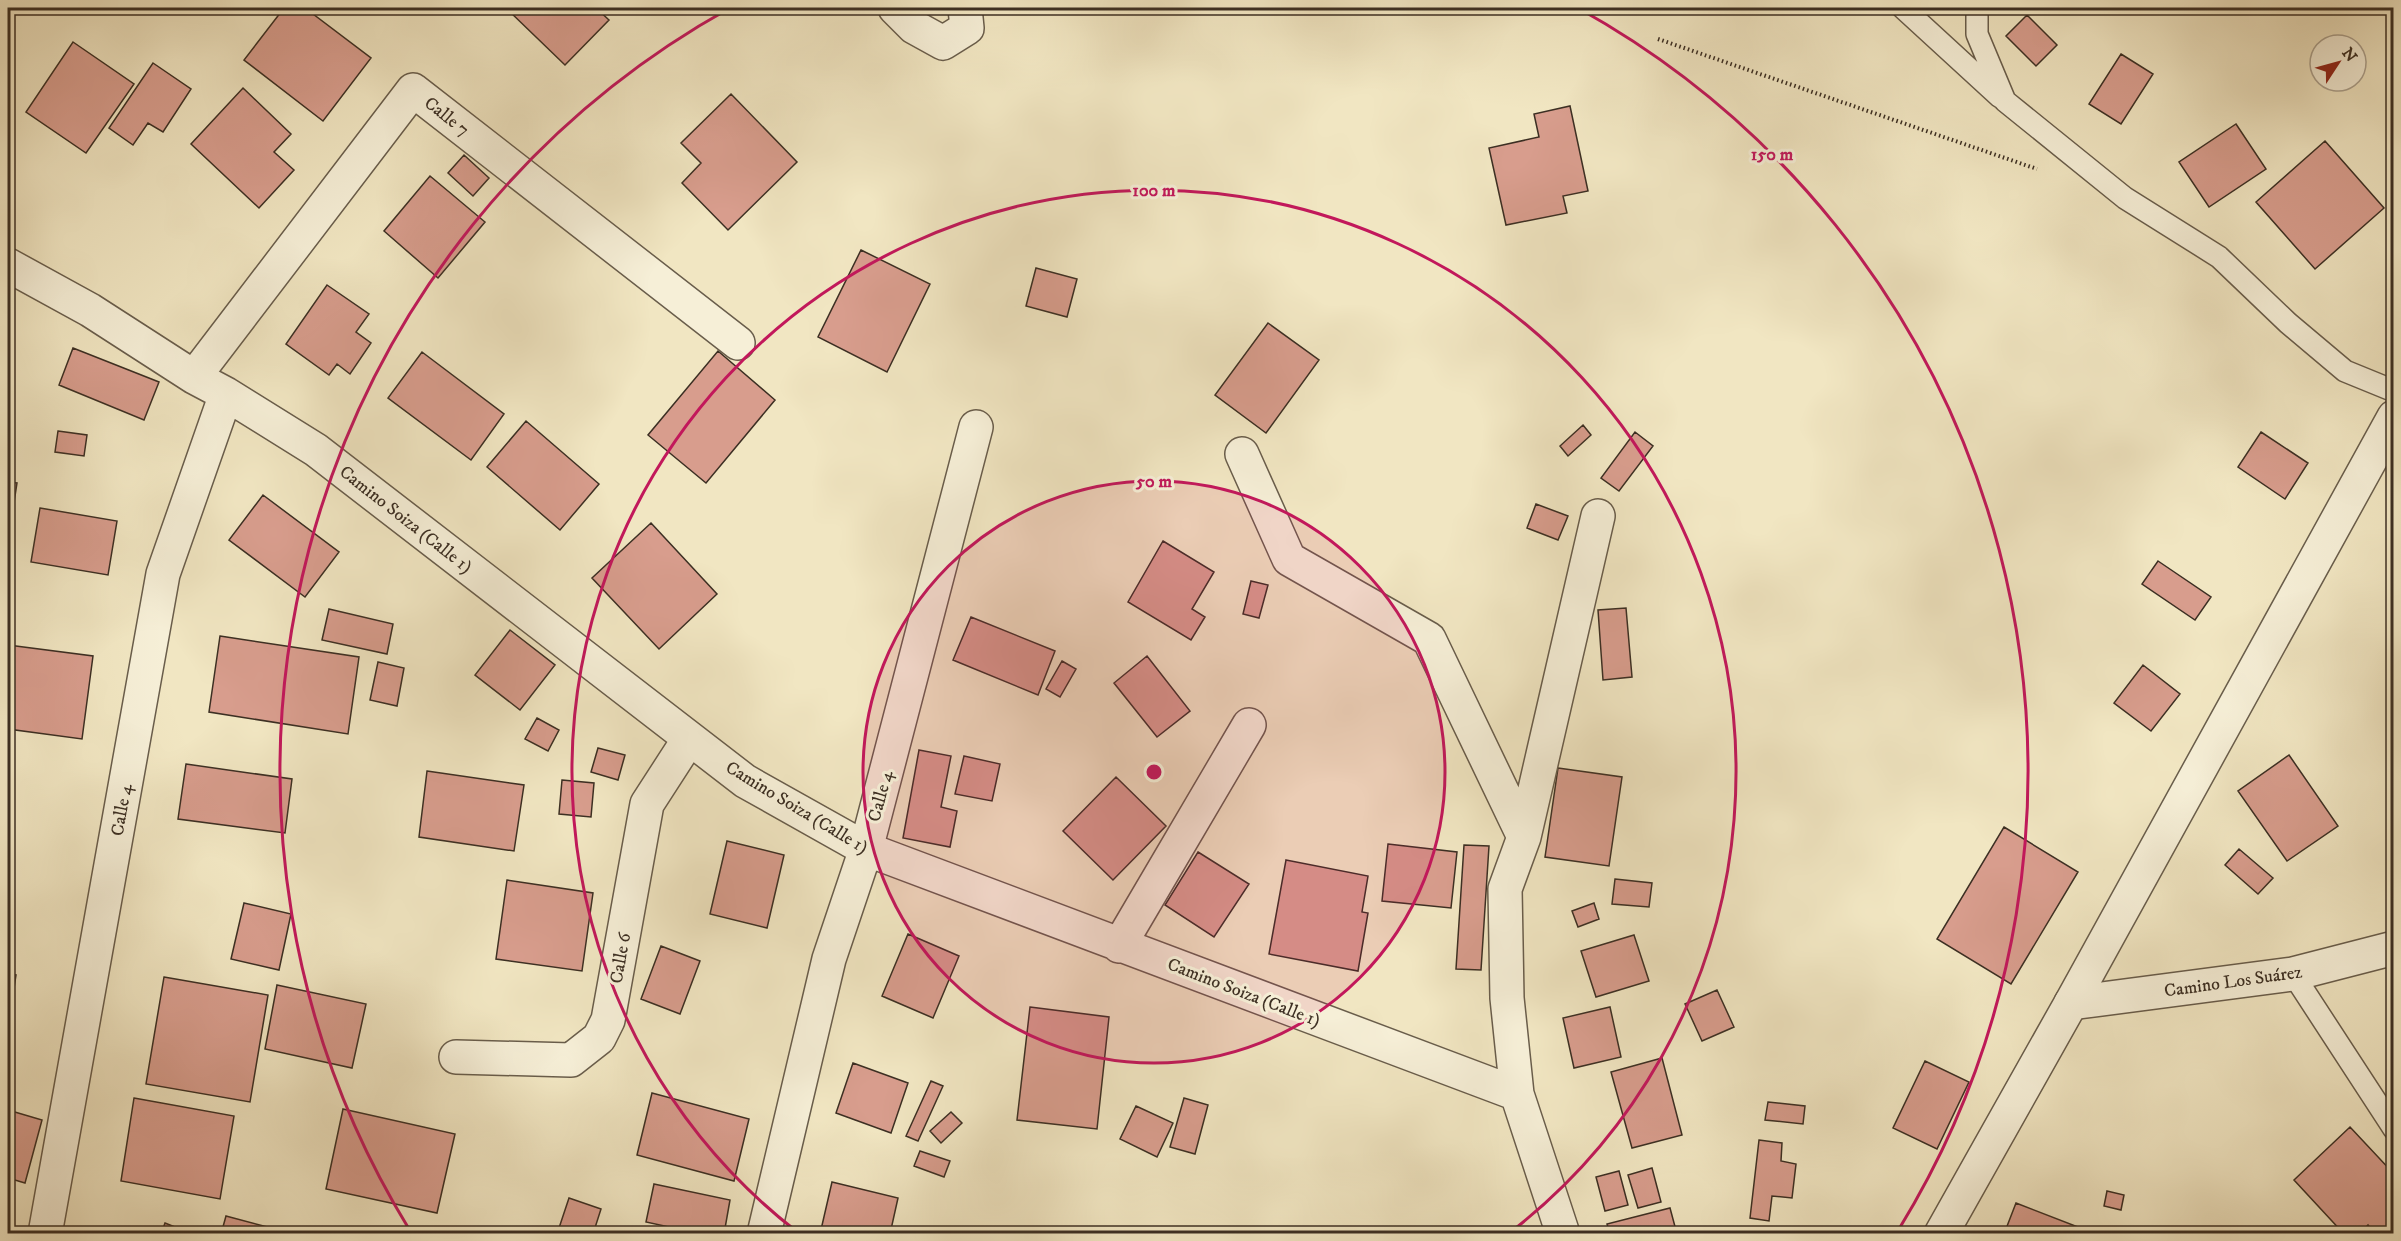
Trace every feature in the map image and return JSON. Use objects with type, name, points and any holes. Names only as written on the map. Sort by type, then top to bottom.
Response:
[{"type":"street","points":[[895,8],[914,27],[943,43],[967,28],[965,8]]},
{"type":"street","name":"Calle 7","points":[[194,377],[413,90],[738,343]]},
{"type":"street","name":"Camino Soiza (Calle 1)","points":[[8,265],[90,310],[194,377],[226,394],[316,450],[745,781],[866,849],[1517,1094]]},
{"type":"street","name":"Calle 4","points":[[45,1233],[163,574],[226,394]]},
{"type":"street","points":[[1941,1233],[2071,1004],[2394,417]]},
{"type":"street","name":"Calle 4","points":[[764,1233],[829,959],[866,849],[976,427]]},
{"type":"street","points":[[1242,454],[1289,559],[1429,639],[1524,837]]},
{"type":"street","points":[[1563,1233],[1517,1094],[1507,998],[1505,889],[1524,837],[1598,516]]},
{"type":"street","points":[[1119,946],[1249,725]]},
{"type":"street","name":"Calle 6","points":[[456,1058],[571,1060],[599,1038],[608,1020],[647,804],[689,739]]},
{"type":"street","name":"Camino Los Suárez","points":[[2071,1004],[2293,974],[2394,948]]},
{"type":"lane","points":[[1903,8],[2005,101],[2125,198],[2219,257],[2288,323],[2345,371],[2394,391]]},
{"type":"lane","points":[[1977,8],[1977,34],[2005,101]]},
{"type":"lane","points":[[2293,974],[2394,1129]]},
{"type":"path","points":[[1658,39],[2047,172]]},
{"type":"building","points":[[284,8],[305,8],[371,58],[323,121],[244,60]]},
{"type":"building","points":[[506,8],[596,8],[609,20],[565,65]]},
{"type":"building","points":[[2027,15],[2057,45],[2036,66],[2006,36]]},
{"type":"building","points":[[73,42],[134,84],[86,153],[26,112]]},
{"type":"building","points":[[2121,54],[2153,74],[2121,124],[2089,104]]},
{"type":"building","points":[[153,63],[191,89],[163,132],[148,123],[133,145],[109,128]]},
{"type":"building","points":[[243,88],[291,134],[274,152],[294,170],[259,208],[191,144]]},
{"type":"building","points":[[731,94],[797,162],[728,230],[682,183],[701,163],[681,143]]},
{"type":"building","points":[[1570,106],[1588,191],[1563,196],[1567,213],[1506,225],[1489,148],[1539,137],[1534,114]]},
{"type":"building","points":[[2236,124],[2266,169],[2209,207],[2179,162]]},
{"type":"building","points":[[2325,141],[2384,208],[2315,269],[2256,202]]},
{"type":"building","points":[[464,155],[489,178],[473,196],[448,173]]},
{"type":"building","points":[[430,176],[485,222],[438,278],[384,231]]},
{"type":"building","points":[[861,250],[930,284],[887,372],[818,337]]},
{"type":"building","points":[[1036,268],[1077,279],[1067,317],[1026,306]]},
{"type":"building","points":[[327,285],[369,314],[356,332],[371,343],[350,374],[337,364],[329,375],[286,344]]},
{"type":"building","points":[[1268,323],[1319,360],[1266,433],[1215,395]]},
{"type":"building","points":[[73,348],[159,382],[144,420],[59,385]]},
{"type":"building","points":[[718,351],[775,400],[706,483],[648,435]]},
{"type":"building","points":[[422,352],[504,414],[471,460],[388,398]]},
{"type":"building","points":[[526,421],[599,484],[560,530],[487,467]]},
{"type":"building","points":[[1583,425],[1591,435],[1568,456],[1560,446]]},
{"type":"building","points":[[58,431],[87,435],[84,456],[55,452]]},
{"type":"building","points":[[1635,432],[1653,446],[1619,491],[1601,478]]},
{"type":"building","points":[[2261,432],[2308,463],[2285,499],[2238,467]]},
{"type":"building","points":[[8,482],[17,483],[11,522],[8,521]]},
{"type":"building","points":[[263,495],[339,552],[305,597],[229,540]]},
{"type":"building","points":[[1536,504],[1568,516],[1558,540],[1527,528]]},
{"type":"building","points":[[40,508],[117,521],[108,575],[31,562]]},
{"type":"building","points":[[651,523],[717,594],[659,649],[592,578]]},
{"type":"building","points":[[1163,541],[1214,572],[1192,609],[1205,617],[1191,640],[1128,602]]},
{"type":"building","points":[[2158,561],[2211,597],[2195,620],[2142,584]]},
{"type":"building","points":[[1251,581],[1268,585],[1259,618],[1243,614]]},
{"type":"building","points":[[1626,608],[1632,677],[1603,680],[1598,610]]},
{"type":"building","points":[[329,609],[393,624],[387,654],[322,640]]},
{"type":"building","points":[[971,617],[1055,651],[1038,695],[953,660]]},
{"type":"building","points":[[510,630],[555,665],[520,710],[475,675]]},
{"type":"building","points":[[220,636],[359,657],[348,734],[209,712]]},
{"type":"building","points":[[8,645],[93,656],[82,739],[8,729]]},
{"type":"building","points":[[1147,656],[1190,711],[1157,737],[1114,683]]},
{"type":"building","points":[[1062,661],[1076,669],[1060,697],[1046,689]]},
{"type":"building","points":[[378,662],[404,668],[397,706],[370,700]]},
{"type":"building","points":[[2143,665],[2180,694],[2151,731],[2114,703]]},
{"type":"building","points":[[537,718],[559,730],[548,751],[525,739]]},
{"type":"building","points":[[598,748],[625,755],[618,780],[591,772]]},
{"type":"building","points":[[919,750],[951,756],[941,807],[957,811],[950,847],[903,838]]},
{"type":"building","points":[[2289,755],[2338,826],[2287,861],[2238,791]]},
{"type":"building","points":[[964,756],[1000,764],[992,801],[955,794]]},
{"type":"building","points":[[186,764],[292,779],[285,833],[178,819]]},
{"type":"building","points":[[1558,768],[1622,777],[1609,866],[1545,857]]},
{"type":"building","points":[[427,771],[524,785],[514,851],[419,837]]},
{"type":"building","points":[[1116,777],[1166,826],[1113,880],[1063,831]]},
{"type":"building","points":[[562,780],[594,783],[591,817],[559,814]]},
{"type":"building","points":[[2004,827],[2078,872],[2011,984],[1937,939]]},
{"type":"building","points":[[727,841],[784,855],[767,928],[710,914]]},
{"type":"building","points":[[1388,844],[1457,852],[1451,908],[1382,901]]},
{"type":"building","points":[[1464,845],[1489,846],[1481,970],[1456,969]]},
{"type":"building","points":[[2239,849],[2273,878],[2258,894],[2225,865]]},
{"type":"building","points":[[1198,852],[1249,884],[1214,937],[1165,905]]},
{"type":"building","points":[[1286,860],[1368,876],[1362,912],[1368,913],[1358,971],[1269,954]]},
{"type":"building","points":[[1615,879],[1652,883],[1649,907],[1612,904]]},
{"type":"building","points":[[507,880],[593,893],[582,971],[496,959]]},
{"type":"building","points":[[244,903],[291,914],[279,970],[231,959]]},
{"type":"building","points":[[1594,903],[1599,919],[1578,927],[1572,911]]},
{"type":"building","points":[[908,934],[959,956],[933,1018],[882,996]]},
{"type":"building","points":[[1634,935],[1649,981],[1596,997],[1581,951]]},
{"type":"building","points":[[661,946],[700,961],[680,1014],[641,999]]},
{"type":"building","points":[[8,974],[16,975],[8,1028]]},
{"type":"building","points":[[164,977],[268,995],[250,1102],[146,1084]]},
{"type":"building","points":[[277,985],[366,1004],[352,1068],[265,1049]]},
{"type":"building","points":[[1717,990],[1734,1027],[1702,1041],[1685,1004]]},
{"type":"building","points":[[1030,1007],[1109,1017],[1097,1129],[1017,1120]]},
{"type":"building","points":[[1610,1007],[1621,1057],[1574,1068],[1563,1018]]},
{"type":"building","points":[[1662,1058],[1682,1135],[1632,1148],[1611,1072]]},
{"type":"building","points":[[1925,1061],[1969,1082],[1937,1149],[1893,1128]]},
{"type":"building","points":[[853,1063],[908,1083],[891,1133],[836,1113]]},
{"type":"building","points":[[931,1081],[943,1086],[918,1141],[906,1136]]},
{"type":"building","points":[[652,1093],[749,1119],[734,1181],[637,1155]]},
{"type":"building","points":[[134,1098],[234,1116],[220,1199],[121,1181]]},
{"type":"building","points":[[1184,1098],[1208,1105],[1195,1154],[1170,1147]]},
{"type":"building","points":[[1768,1102],[1805,1106],[1803,1124],[1765,1120]]},
{"type":"building","points":[[1136,1106],[1173,1123],[1157,1157],[1120,1139]]},
{"type":"building","points":[[343,1109],[455,1134],[437,1213],[326,1189]]},
{"type":"building","points":[[8,1110],[42,1120],[25,1183],[8,1178]]},
{"type":"building","points":[[951,1112],[962,1123],[941,1143],[930,1131]]},
{"type":"building","points":[[2350,1127],[2394,1174],[2394,1189],[2388,1194],[2394,1200],[2394,1234],[2375,1234],[2368,1225],[2360,1234],[2344,1234],[2294,1180]]},
{"type":"building","points":[[1759,1140],[1782,1143],[1781,1161],[1796,1164],[1792,1198],[1772,1196],[1769,1221],[1750,1218]]},
{"type":"building","points":[[920,1151],[950,1161],[944,1177],[914,1166]]},
{"type":"building","points":[[1652,1168],[1661,1202],[1638,1208],[1628,1175]]},
{"type":"building","points":[[1619,1171],[1628,1205],[1605,1211],[1596,1177]]},
{"type":"building","points":[[832,1182],[898,1198],[890,1234],[820,1234]]},
{"type":"building","points":[[654,1184],[730,1200],[724,1234],[701,1234],[646,1222]]},
{"type":"building","points":[[2107,1191],[2124,1195],[2121,1210],[2104,1206]]},
{"type":"building","points":[[569,1198],[601,1209],[593,1234],[557,1234]]},
{"type":"building","points":[[2016,1203],[2096,1234],[2004,1234]]},
{"type":"building","points":[[1670,1208],[1677,1234],[1610,1234],[1607,1224]]},
{"type":"building","points":[[226,1216],[294,1234],[221,1234]]},
{"type":"building","points":[[165,1223],[192,1234],[161,1234]]}]
